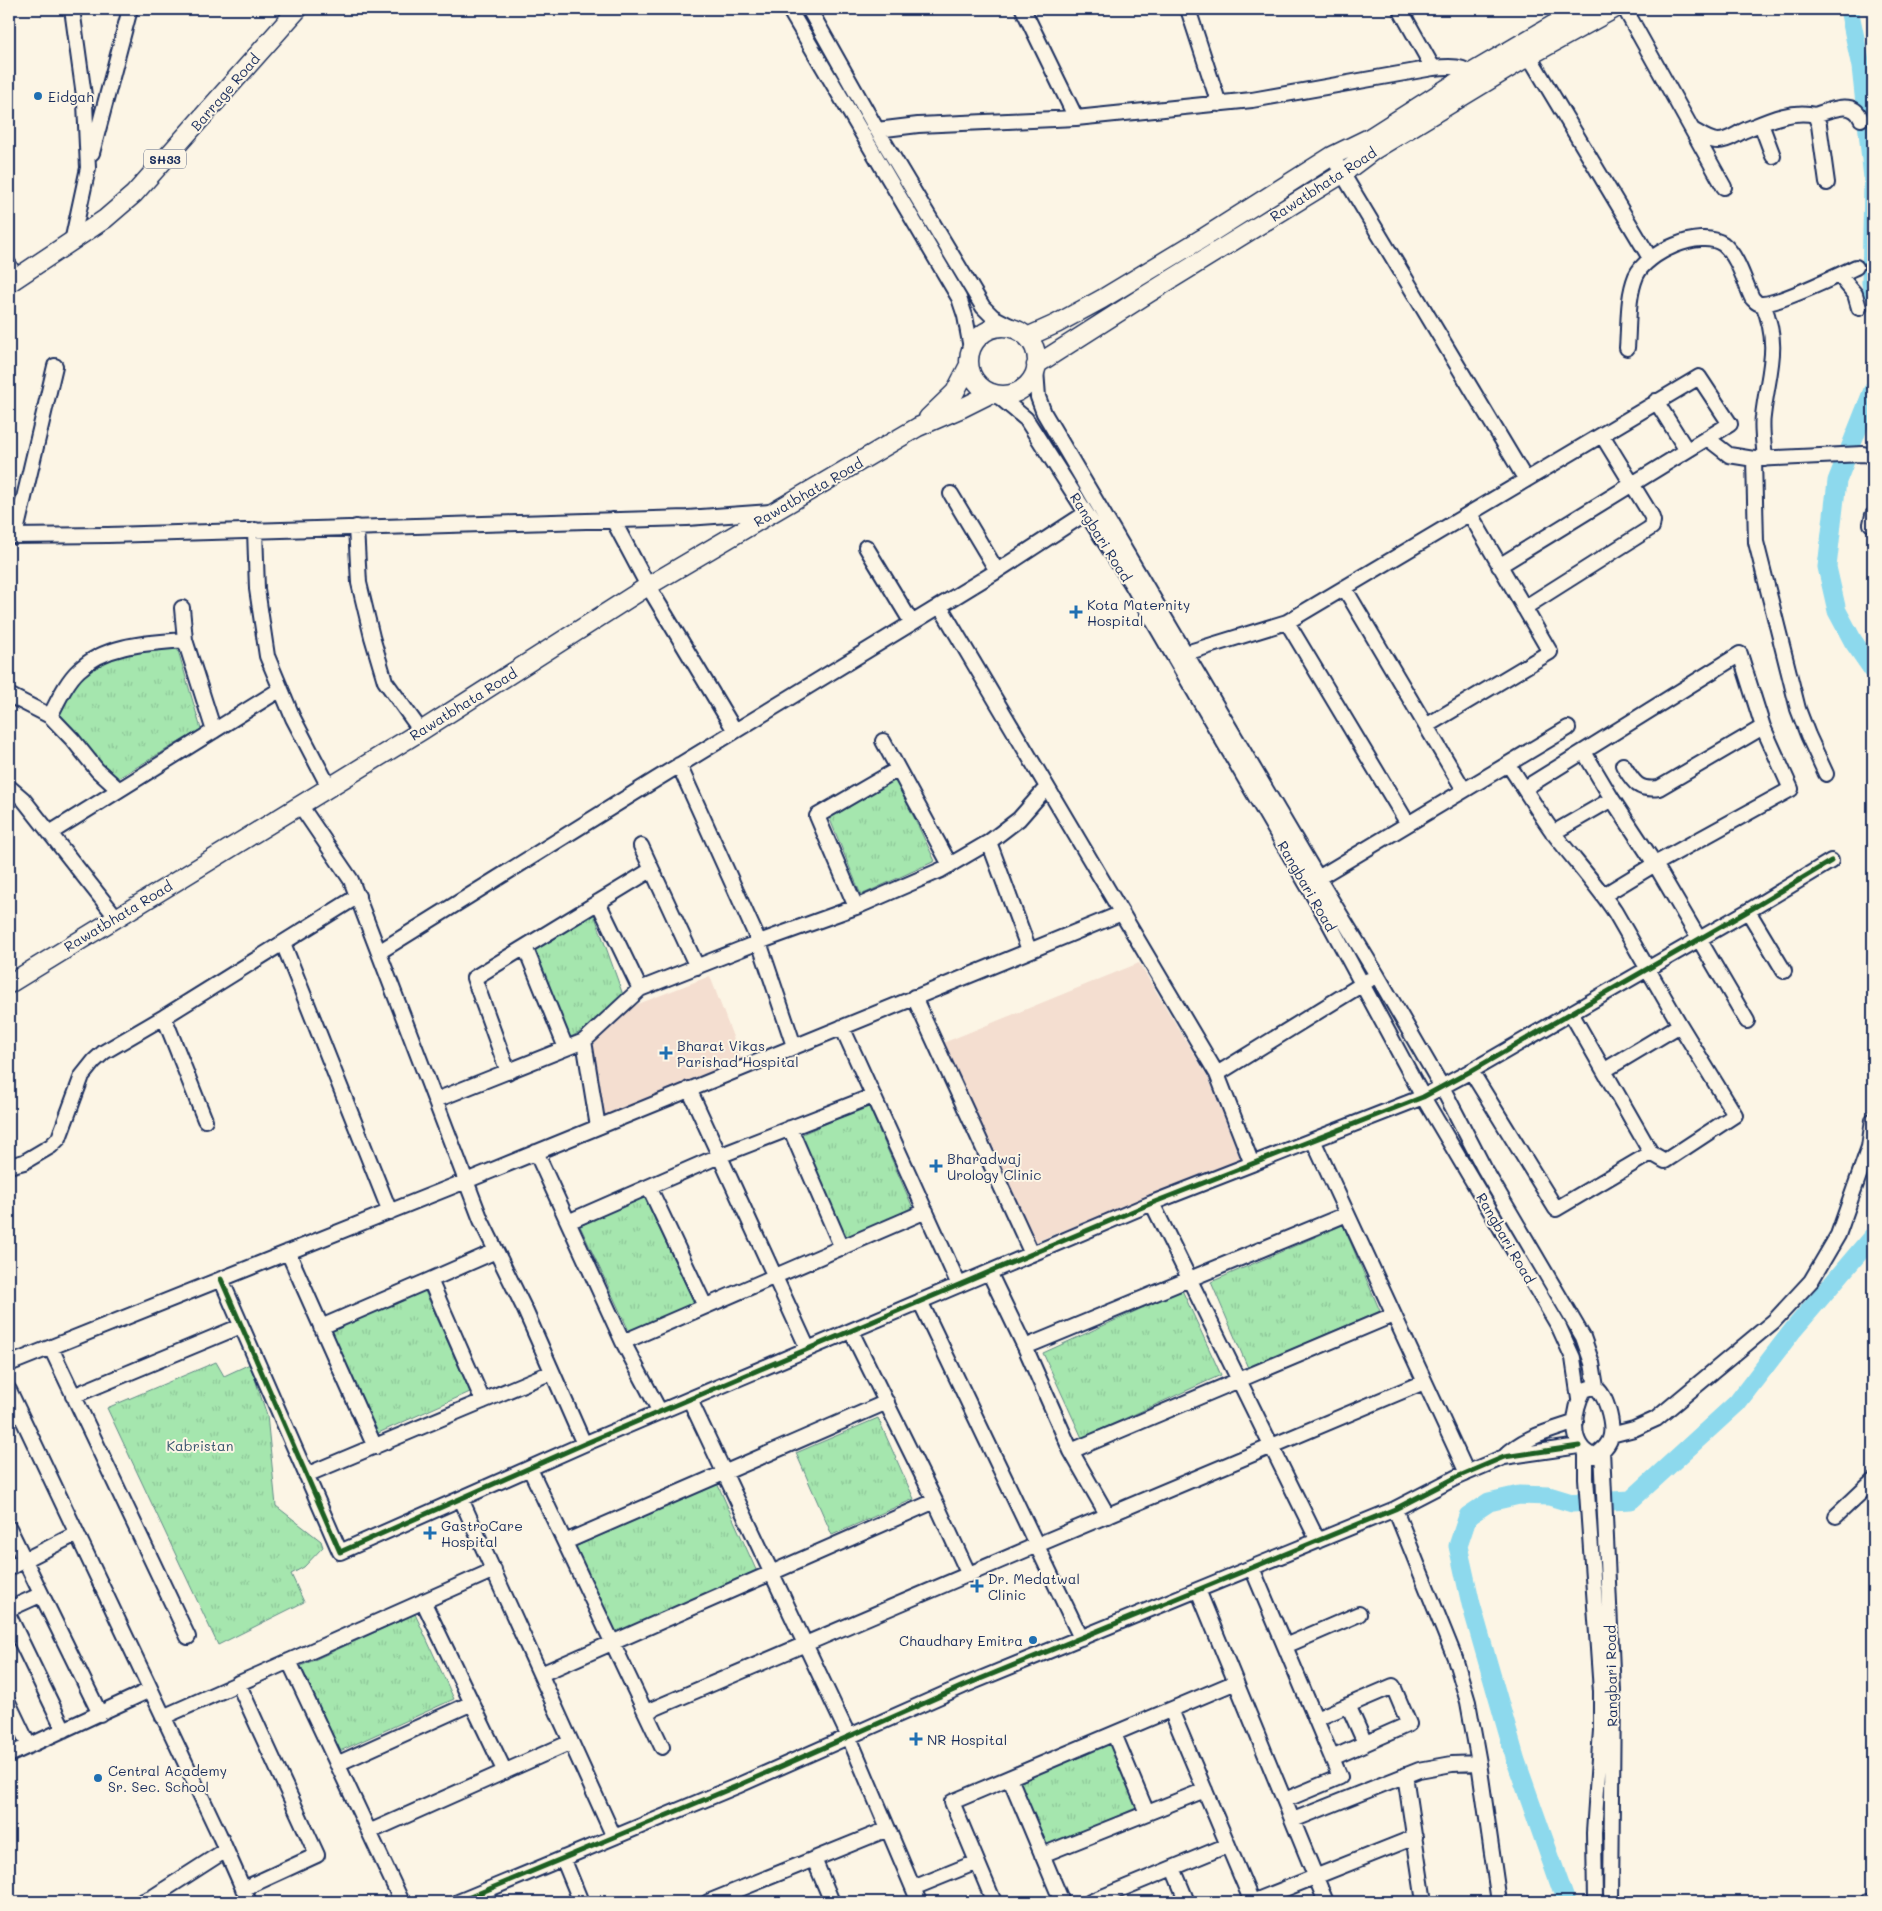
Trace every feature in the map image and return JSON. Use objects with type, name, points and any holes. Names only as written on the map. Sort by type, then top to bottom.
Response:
[{"type":"main road","name":"Rawatbhata Road","points":[[1036,368],[1149,293],[1342,174],[1477,78],[1580,9]]},
{"type":"main road","name":"Rawatbhata Road","points":[[1021,333],[1056,324],[1179,253],[1332,156],[1369,138],[1477,78],[1529,56],[1614,9]]},
{"type":"main road","name":"Barrage Road","points":[[11,275],[72,242],[105,219],[134,194],[296,10]]},
{"type":"main road","points":[[993,317],[1015,322],[1056,324]]},
{"type":"main road","points":[[1005,327],[1021,333],[1036,353],[1036,368],[1031,380],[1016,392],[1006,395],[994,393],[977,382],[972,374],[970,357],[977,339],[985,332],[995,328],[1005,327]]},
{"type":"main road","name":"Rawatbhata Road","points":[[918,427],[955,392],[970,357]]},
{"type":"main road","name":"Rawatbhata Road","points":[[9,984],[421,731],[648,586],[771,512],[918,427],[994,393]]},
{"type":"street","points":[[72,9],[85,103],[88,168]]},
{"type":"street","points":[[72,242],[88,168],[130,9]]},
{"type":"street","points":[[789,9],[959,298],[965,316],[970,357]]},
{"type":"street","points":[[809,9],[877,130],[982,307],[993,317],[1021,333]]},
{"type":"street","points":[[1023,9],[1076,118]]},
{"type":"street","points":[[1188,9],[1219,104]]},
{"type":"street","points":[[1400,9],[1433,68]]},
{"type":"street","points":[[1625,9],[1724,187]]},
{"type":"street","points":[[1529,56],[1650,258]]},
{"type":"street","points":[[877,130],[918,125],[1076,118],[1219,104],[1252,100],[1433,68],[1458,67],[1477,78]]},
{"type":"street","points":[[834,85],[848,77]]},
{"type":"street","points":[[1692,130],[1716,141],[1726,140],[1761,124],[1795,113],[1804,112],[1815,115],[1828,110],[1852,108],[1856,109],[1861,118]]},
{"type":"street","points":[[1815,115],[1819,125],[1827,183]]},
{"type":"street","points":[[1761,124],[1773,156]]},
{"type":"street","points":[[879,162],[892,154]]},
{"type":"street","points":[[1332,156],[1526,480]]},
{"type":"street","points":[[1627,348],[1631,291],[1637,274],[1650,258],[1683,242],[1697,239],[1722,244],[1734,256],[1752,298],[1757,303],[1763,304],[1792,295],[1856,268]]},
{"type":"street","points":[[1839,275],[1855,294],[1859,308]]},
{"type":"street","points":[[959,298],[972,289]]},
{"type":"street","points":[[1763,304],[1769,319],[1773,344],[1762,418],[1756,542],[1798,709],[1826,774]]},
{"type":"street","points":[[55,366],[12,536],[687,518],[771,512]]},
{"type":"street","name":"Rangbari Road","points":[[1036,368],[1038,397],[1044,412],[1442,1087],[1484,1168],[1583,1338],[1592,1363],[1596,1388]]},
{"type":"street","points":[[1186,653],[1287,622],[1699,376],[1730,424],[1632,482],[1499,566]]},
{"type":"street","name":"Rangbari Road","points":[[994,393],[1026,419],[1140,600],[1327,919],[1423,1097],[1559,1328],[1573,1358],[1579,1399],[1575,1431],[1583,1449],[1586,1478],[1601,1691],[1601,1730],[1594,1833],[1595,1902]]},
{"type":"street","points":[[1656,401],[1686,449]]},
{"type":"street","points":[[1524,608],[1652,527],[1651,515],[1602,435]]},
{"type":"street","points":[[1707,438],[1729,455],[1760,459],[1868,455]]},
{"type":"street","points":[[951,494],[997,571]]},
{"type":"street","points":[[379,952],[679,765],[997,571],[1086,513]]},
{"type":"street","points":[[1426,726],[1550,652],[1470,514]]},
{"type":"street","points":[[613,520],[648,586],[735,731]]},
{"type":"street","points":[[356,527],[359,584],[385,681],[421,731]]},
{"type":"street","points":[[254,530],[257,589],[267,656],[293,718],[330,787]]},
{"type":"street","points":[[866,547],[912,623]]},
{"type":"street","points":[[1345,589],[1464,790]]},
{"type":"street","points":[[940,606],[1217,1074],[1252,1164]]},
{"type":"street","points":[[182,608],[185,640],[214,731]]},
{"type":"street","points":[[1287,622],[1408,824]]},
{"type":"street","points":[[50,716],[78,670],[94,660],[114,650],[142,644],[185,640]]},
{"type":"street","points":[[1525,788],[1740,654],[1764,727],[1791,789],[1655,864],[1604,895]]},
{"type":"street","points":[[50,833],[281,689]]},
{"type":"street","points":[[9,694],[50,716],[73,740],[97,770],[118,790]]},
{"type":"street","points":[[1623,765],[1635,783],[1641,787],[1649,790],[1659,788],[1764,727]]},
{"type":"street","points":[[1318,878],[1568,728]]},
{"type":"street","points":[[883,741],[950,865]]},
{"type":"street","points":[[1584,752],[1612,799],[1655,864],[1747,1021]]},
{"type":"street","points":[[1508,764],[1553,833],[1593,884],[1604,895],[1735,1115],[1665,1161],[1651,1153],[1572,1014]]},
{"type":"street","points":[[679,765],[759,942],[794,1046]]},
{"type":"street","points":[[856,907],[817,816],[898,769]]},
{"type":"street","points":[[9,787],[23,799],[116,917]]},
{"type":"street","points":[[436,1100],[584,1041],[640,989],[759,942],[856,907],[950,865],[989,842],[1019,819],[1047,787]]},
{"type":"street","points":[[1553,833],[1612,799]]},
{"type":"street","points":[[300,805],[351,880],[481,1220],[584,1444]]},
{"type":"street","points":[[989,842],[1029,950]]},
{"type":"street","points":[[641,846],[697,967]]},
{"type":"street","points":[[221,1279],[340,1552],[584,1444],[1152,1203],[1423,1097],[1471,1072],[1572,1014],[1831,860]]},
{"type":"street","points":[[508,1072],[474,978],[651,870]]},
{"type":"street","points":[[9,1166],[24,1162],[51,1146],[59,1138],[82,1076],[104,1052],[358,896]]},
{"type":"street","points":[[598,902],[640,989]]},
{"type":"street","points":[[1748,911],[1784,971]]},
{"type":"street","points":[[9,1364],[390,1212],[1122,913]]},
{"type":"street","points":[[283,943],[390,1212]]},
{"type":"street","points":[[525,947],[566,1048]]},
{"type":"street","points":[[1217,1074],[1377,975]]},
{"type":"street","points":[[914,997],[1032,1254]]},
{"type":"street","points":[[164,1016],[205,1120]]},
{"type":"street","points":[[1605,1070],[1680,1025]]},
{"type":"street","points":[[842,1027],[960,1285]]},
{"type":"street","points":[[584,1041],[598,1127]]},
{"type":"street","points":[[1471,1072],[1556,1209],[1651,1153]]},
{"type":"street","points":[[689,1090],[808,1349]]},
{"type":"street","points":[[568,1222],[719,1156],[873,1096]]},
{"type":"street","points":[[1611,1435],[1634,1429],[1656,1419],[1774,1321],[1811,1281],[1838,1235],[1869,1147],[1873,1120]]},
{"type":"street","points":[[790,1128],[842,1248]]},
{"type":"street","points":[[1313,1140],[1467,1473]]},
{"type":"street","points":[[536,1152],[623,1342],[660,1412]]},
{"type":"street","points":[[649,1187],[706,1306]]},
{"type":"street","points":[[1152,1203],[1318,1541]]},
{"type":"street","points":[[623,1342],[926,1211]]},
{"type":"street","points":[[1026,1347],[1347,1214]]},
{"type":"street","points":[[321,1327],[496,1250]]},
{"type":"street","points":[[288,1252],[375,1447]]},
{"type":"street","points":[[989,1272],[1026,1347],[1071,1451],[1108,1516]]},
{"type":"street","points":[[430,1280],[483,1401]]},
{"type":"street","points":[[920,1302],[1081,1638]]},
{"type":"street","points":[[1071,1451],[1393,1315]]},
{"type":"street","points":[[74,1396],[241,1326]]},
{"type":"street","points":[[851,1331],[935,1500],[969,1575]]},
{"type":"street","points":[[51,1348],[188,1638]]},
{"type":"street","points":[[306,1475],[552,1372]]},
{"type":"street","points":[[646,1712],[1424,1382]]},
{"type":"street","points":[[458,1902],[849,1737],[963,1686],[1395,1509],[1504,1457],[1583,1449],[1594,1456],[1606,1447],[1611,1435],[1608,1409],[1603,1394],[1596,1388],[1584,1390],[1579,1399]]},
{"type":"street","points":[[9,1390],[249,1902]]},
{"type":"street","points":[[690,1400],[849,1737],[919,1902]]},
{"type":"street","points":[[565,1542],[887,1402]]},
{"type":"street","points":[[1504,1457],[1514,1446],[1576,1422]]},
{"type":"street","name":"Rangbari Road","points":[[1602,1450],[1613,1692],[1611,1902]]},
{"type":"street","points":[[530,1468],[662,1747]]},
{"type":"street","points":[[1836,1516],[1873,1481]]},
{"type":"street","points":[[461,1499],[614,1837]]},
{"type":"street","points":[[541,1674],[935,1500]]},
{"type":"street","points":[[1395,1509],[1455,1658],[1468,1702],[1479,1763],[1499,1902]]},
{"type":"street","points":[[9,1528],[40,1595],[100,1714]]},
{"type":"street","points":[[9,1568],[76,1534]]},
{"type":"street","points":[[1252,1568],[1340,1777],[1285,1800]]},
{"type":"street","points":[[163,1717],[494,1570]]},
{"type":"street","points":[[1198,1590],[1326,1902]]},
{"type":"street","points":[[9,1609],[40,1595]]},
{"type":"street","points":[[423,1601],[505,1772]]},
{"type":"street","points":[[1285,1646],[1359,1614]]},
{"type":"street","points":[[9,1616],[64,1730]]},
{"type":"street","points":[[288,1661],[402,1902]]},
{"type":"street","points":[[994,1902],[952,1802],[1236,1682]]},
{"type":"street","points":[[238,1684],[317,1855],[243,1889]]},
{"type":"street","points":[[1316,1719],[1393,1686],[1409,1724],[1332,1758]]},
{"type":"street","points":[[9,1755],[150,1690]]},
{"type":"street","points":[[337,1764],[472,1703]]},
{"type":"street","points":[[9,1704],[29,1746]]},
{"type":"street","points":[[1348,1705],[1365,1743]]},
{"type":"street","points":[[1171,1710],[1252,1902],[1415,1837]]},
{"type":"street","points":[[1114,1734],[1148,1813]]},
{"type":"street","points":[[369,1832],[571,1742]]},
{"type":"street","points":[[1293,1820],[1418,1770],[1452,1764],[1479,1763]]},
{"type":"street","points":[[1405,1775],[1424,1902]]},
{"type":"street","points":[[1010,1778],[1062,1902]]},
{"type":"street","points":[[1042,1855],[1205,1790]]},
{"type":"street","points":[[708,1902],[888,1829]]},
{"type":"street","points":[[1090,1902],[1228,1845]]},
{"type":"street","points":[[141,1902],[153,1897],[226,1850]]},
{"type":"street","points":[[563,1858],[581,1902]]},
{"type":"street","points":[[814,1859],[832,1902]]},
{"type":"street","points":[[913,1888],[977,1862]]},
{"type":"street","points":[[1173,1868],[1187,1902]]},
{"type":"street","points":[[1868,1902],[1873,1901]]},
{"type":"shaded area","points":[[1139,963],[1209,1079],[1241,1160],[1035,1242],[943,1043]]},
{"type":"shaded area","name":"Bharat Vikas Parishad Hospital","points":[[710,976],[742,1061],[603,1118],[592,1045],[633,1006]]},
{"type":"green space","points":[[177,647],[201,729],[115,780],[57,711],[76,683],[108,658],[153,648]]},
{"type":"green space","points":[[895,778],[935,861],[861,895],[829,817]]},
{"type":"green space","points":[[593,911],[623,995],[585,1030],[568,1038],[534,949]]},
{"type":"green space","points":[[868,1105],[913,1208],[846,1238],[800,1135]]},
{"type":"green space","points":[[644,1196],[694,1303],[630,1333],[580,1226]]},
{"type":"green space","points":[[1343,1225],[1380,1311],[1248,1368],[1211,1282]]},
{"type":"green space","points":[[424,1289],[470,1392],[376,1434],[330,1331]]},
{"type":"green space","points":[[1182,1290],[1221,1375],[1082,1438],[1043,1353]]},
{"type":"green space","name":"Kabristan","points":[[216,1362],[224,1376],[250,1364],[267,1415],[276,1506],[321,1541],[323,1547],[304,1567],[291,1574],[304,1602],[218,1645],[107,1408]]},
{"type":"green space","points":[[878,1418],[914,1499],[832,1535],[796,1453]]},
{"type":"green space","points":[[717,1483],[757,1572],[615,1636],[575,1547]]},
{"type":"green space","points":[[415,1614],[454,1699],[340,1751],[301,1666]]},
{"type":"green space","points":[[1109,1740],[1138,1807],[1045,1848],[1015,1781]]},
{"type":"waterway","points":[[1849,9],[1861,67],[1873,178]]},
{"type":"waterway","points":[[1873,184],[1871,283],[1873,292]]},
{"type":"waterway","points":[[1873,390],[1837,481],[1827,567],[1837,611],[1853,641],[1873,670]]},
{"type":"waterway","points":[[1566,1902],[1516,1761],[1471,1604],[1458,1546],[1468,1516],[1489,1502],[1519,1495],[1549,1496],[1572,1503],[1631,1500],[1737,1403],[1793,1330],[1873,1236]]},
{"type":"cycle path","points":[[221,1279],[340,1552],[584,1444],[1152,1203],[1423,1097],[1748,911],[1831,861]]},
{"type":"cycle path","points":[[458,1902],[737,1786],[963,1686],[1395,1509],[1457,1477],[1504,1457],[1579,1446]]},
{"type":"place","name":"Eidgah","points":[[38,96]]},
{"type":"place","name":"Kota Maternity Hospital","points":[[1076,612]]},
{"type":"place","name":"Bharat Vikas Parishad Hospital","points":[[666,1053]]},
{"type":"place","name":"Bharadwaj Urology Clinic","points":[[936,1166]]},
{"type":"place","name":"GastroCare Hospital","points":[[430,1533]]},
{"type":"place","name":"Dr. Medatwal Clinic","points":[[977,1586]]},
{"type":"place","name":"Chaudhary Emitra","points":[[1033,1640]]},
{"type":"place","name":"NR Hospital","points":[[916,1739]]},
{"type":"place","name":"Central Academy Sr. Sec. School","points":[[98,1778]]}]
